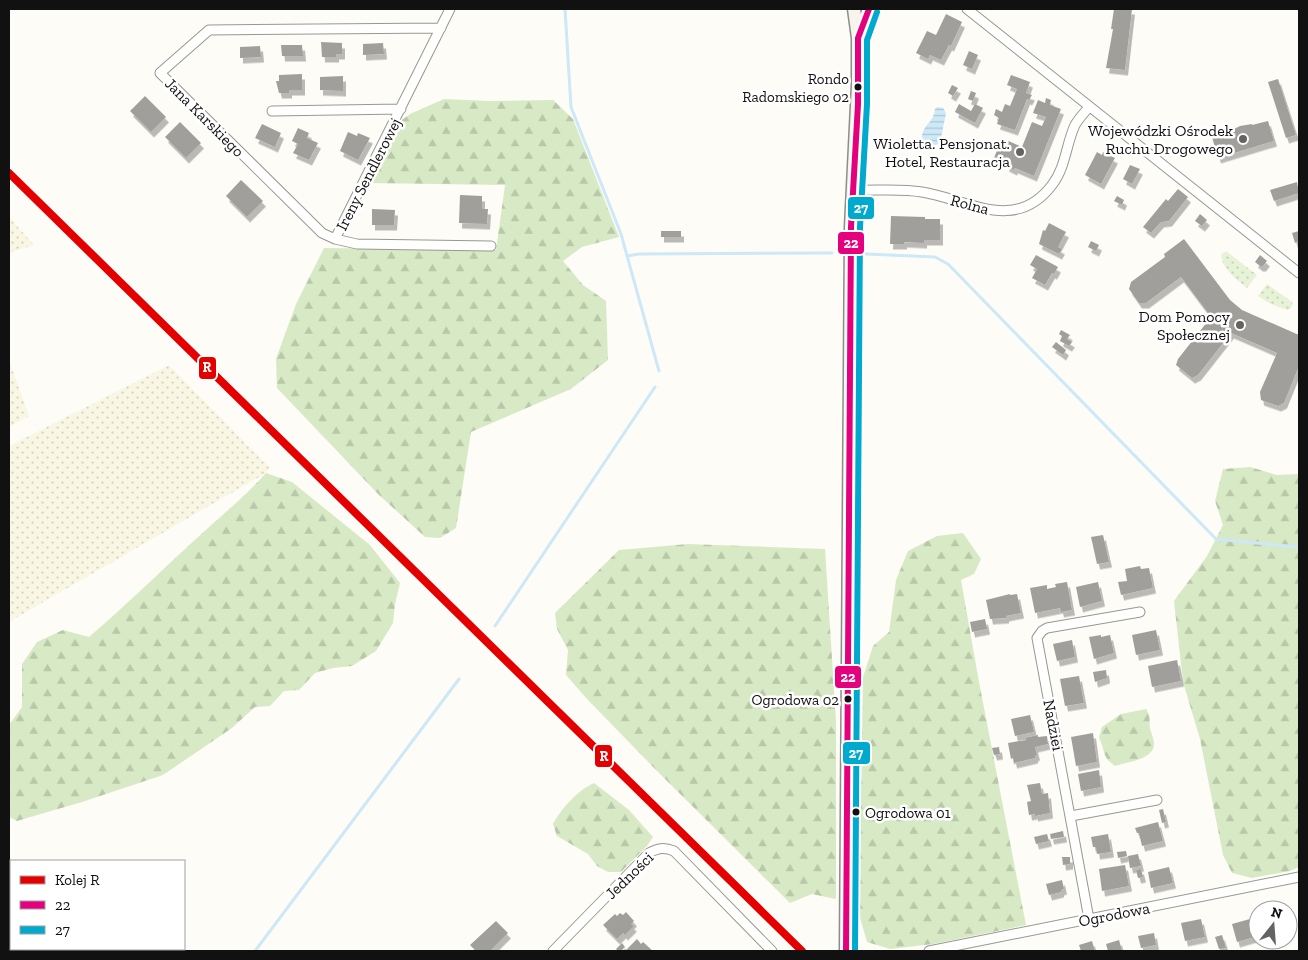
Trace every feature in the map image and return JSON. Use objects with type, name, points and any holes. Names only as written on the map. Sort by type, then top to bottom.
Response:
[{"type":"main road","points":[[846,951],[853,190],[858,104],[858,38],[854,9]]},
{"type":"main road","points":[[858,38],[869,9]]},
{"type":"street","name":"Ireny Sendlerowej","points":[[335,239],[450,9]]},
{"type":"street","points":[[967,9],[1299,273]]},
{"type":"street","name":"Jana Karskiego","points":[[335,239],[322,233],[160,73],[209,30],[441,28]]},
{"type":"street","name":"Rolna","points":[[853,190],[925,192],[993,211],[1020,208],[1038,199],[1053,184],[1061,169],[1076,122],[1089,107]]},
{"type":"street","name":"Ireny Sendlerowej","points":[[272,111],[401,109]]},
{"type":"street","points":[[335,239],[357,244],[491,246]]},
{"type":"street","name":"Nadziei","points":[[1089,919],[1038,638],[1042,631],[1047,628],[1140,612]]},
{"type":"street","points":[[1071,816],[1157,800]]},
{"type":"street","name":"Jedności","points":[[553,951],[649,853],[658,848],[666,848],[674,851],[772,951]]},
{"type":"street","name":"Ogrodowa","points":[[929,951],[1299,877]]},
{"type":"shaded area","points":[[9,217],[34,245],[9,253]]},
{"type":"shaded area","points":[[9,360],[29,416],[9,427]]},
{"type":"shaded area","points":[[169,365],[270,468],[266,473],[9,622],[9,446]]},
{"type":"green space","points":[[444,99],[489,101],[553,100],[573,119],[619,237],[582,247],[563,261],[583,285],[606,301],[608,360],[571,389],[471,432],[456,528],[440,538],[425,537],[379,495],[277,388],[276,359],[296,304],[324,248],[496,250],[505,185],[366,183],[386,132],[410,114]]},
{"type":"green space","points":[[1226,251],[1257,275],[1247,288],[1224,265],[1221,255]]},
{"type":"green space","points":[[1267,284],[1291,301],[1293,304],[1290,309],[1287,310],[1269,303],[1258,296]]},
{"type":"green space","points":[[1250,467],[1277,475],[1299,474],[1299,867],[1290,871],[1252,878],[1232,873],[1223,855],[1200,739],[1183,682],[1174,601],[1207,556],[1223,525],[1215,501],[1223,469]]},
{"type":"green space","points":[[266,473],[292,482],[370,545],[400,583],[393,623],[376,651],[352,666],[333,668],[315,673],[299,690],[284,691],[270,706],[255,707],[232,728],[163,775],[17,821],[9,817],[9,725],[22,707],[22,664],[37,642],[63,630],[89,637],[238,501]]},
{"type":"green space","points":[[963,533],[981,559],[974,574],[961,580],[1026,925],[933,944],[890,949],[867,942],[859,914],[863,677],[873,646],[889,632],[896,580],[908,551],[937,536]]},
{"type":"green space","points":[[688,544],[825,549],[836,721],[836,899],[812,894],[790,903],[657,771],[566,675],[568,650],[557,629],[555,613],[619,550]]},
{"type":"green space","points":[[1146,709],[1154,742],[1153,749],[1145,757],[1115,766],[1106,756],[1099,738],[1102,727],[1121,714]]},
{"type":"green space","points":[[594,783],[629,810],[653,837],[647,846],[621,872],[608,872],[597,866],[588,854],[557,836],[553,824],[570,800]]},
{"type":"green space","points":[[9,877],[10,950],[15,951],[9,951]]},
{"type":"water","points":[[937,107],[943,108],[946,113],[940,143],[934,146],[923,140],[922,136]]},
{"type":"building","points":[[1114,9],[1132,9],[1125,70],[1106,68],[1113,29],[1111,29]]},
{"type":"building","points":[[946,14],[962,22],[951,46],[949,45],[941,60],[930,55],[928,59],[916,53],[927,31],[936,35]]},
{"type":"building","points":[[321,42],[342,43],[342,54],[336,54],[336,57],[322,57]]},
{"type":"building","points":[[383,43],[384,54],[363,55],[363,44]]},
{"type":"building","points":[[281,45],[302,45],[303,56],[282,56]]},
{"type":"building","points":[[260,46],[261,57],[240,58],[240,47]]},
{"type":"building","points":[[969,51],[978,55],[972,69],[963,65]]},
{"type":"building","points":[[302,74],[302,90],[289,90],[289,93],[279,93],[276,81],[279,81],[279,75]]},
{"type":"building","points":[[1011,75],[1030,82],[1026,93],[1032,95],[1029,100],[1027,99],[1015,130],[997,124],[999,118],[994,115],[996,109],[1002,112],[1005,104],[1010,106],[1017,89],[1007,85]]},
{"type":"building","points":[[343,76],[343,91],[320,90],[320,77]]},
{"type":"building","points":[[1278,79],[1296,135],[1286,138],[1268,82]]},
{"type":"building","points":[[952,85],[958,88],[953,96],[948,93]]},
{"type":"building","points":[[971,91],[976,93],[973,101],[968,99]]},
{"type":"building","points":[[145,96],[166,117],[151,132],[130,111]]},
{"type":"building","name":"Wioletta. Pensjonat. Hotel, Restauracja","points":[[1046,98],[1051,100],[1050,105],[1061,109],[1034,176],[1015,168],[1014,170],[1006,166],[1007,164],[994,158],[1002,138],[1022,147],[1032,122],[1042,126],[1046,117],[1033,113],[1038,100],[1045,103]]},
{"type":"building","points":[[959,104],[971,111],[975,104],[983,108],[975,123],[955,112]]},
{"type":"building","name":"Wojewódzki Ośrodek Ruchu Drogowego","points":[[1268,121],[1274,141],[1218,158],[1212,137],[1230,132],[1240,126]]},
{"type":"building","points":[[180,122],[201,143],[186,158],[165,137]]},
{"type":"building","points":[[262,124],[281,133],[275,147],[255,138]]},
{"type":"building","points":[[298,128],[309,133],[307,138],[318,143],[309,160],[293,153],[298,144],[292,141]]},
{"type":"building","points":[[348,132],[357,136],[358,133],[370,138],[358,160],[340,151]]},
{"type":"building","points":[[1097,152],[1102,155],[1103,152],[1115,158],[1101,184],[1085,175]]},
{"type":"building","points":[[1130,165],[1140,169],[1132,184],[1123,179]]},
{"type":"building","points":[[241,180],[263,201],[247,217],[226,196]]},
{"type":"building","points":[[1297,182],[1299,193],[1274,201],[1270,190]]},
{"type":"building","points":[[1178,189],[1188,197],[1169,221],[1161,222],[1151,233],[1143,227],[1166,199],[1168,201]]},
{"type":"building","points":[[460,195],[482,196],[482,209],[488,209],[487,224],[459,223]]},
{"type":"building","points":[[1117,196],[1124,200],[1122,205],[1114,201]]},
{"type":"building","points":[[372,209],[395,210],[394,225],[372,225]]},
{"type":"building","points":[[1200,214],[1207,220],[1202,226],[1195,221]]},
{"type":"building","points":[[891,216],[940,219],[940,240],[924,240],[924,243],[904,242],[904,244],[890,244]]},
{"type":"building","points":[[1049,223],[1066,232],[1058,247],[1062,249],[1059,254],[1039,244],[1043,230],[1045,231]]},
{"type":"building","points":[[661,231],[681,231],[681,237],[661,237]]},
{"type":"building","points":[[1299,231],[1299,241],[1295,243],[1292,233]]},
{"type":"building","name":"Dom Pomocy Społecznej","points":[[1184,239],[1230,300],[1242,310],[1299,335],[1299,366],[1284,403],[1278,406],[1261,400],[1260,392],[1277,353],[1231,333],[1198,375],[1192,378],[1176,365],[1178,359],[1211,317],[1181,277],[1146,303],[1139,303],[1129,289],[1131,282],[1165,257],[1164,254]]},
{"type":"building","points":[[1091,241],[1099,245],[1096,251],[1088,247]]},
{"type":"building","points":[[1036,255],[1058,267],[1045,285],[1032,278],[1037,269],[1030,265]]},
{"type":"building","points":[[1260,255],[1267,261],[1263,266],[1255,262]]},
{"type":"building","points":[[1061,330],[1070,335],[1067,339],[1072,342],[1069,346],[1060,341],[1062,336],[1059,334]]},
{"type":"building","points":[[1056,342],[1066,350],[1063,355],[1052,347]]},
{"type":"building","points":[[1103,535],[1109,562],[1097,564],[1091,537]]},
{"type":"building","points":[[1140,566],[1141,569],[1149,568],[1153,588],[1121,595],[1118,582],[1127,581],[1125,569]]},
{"type":"building","points":[[1067,582],[1072,610],[1061,612],[1060,608],[1035,613],[1030,588],[1047,585],[1047,589],[1056,587],[1055,584]]},
{"type":"building","points":[[1098,582],[1102,601],[1080,607],[1076,587]]},
{"type":"building","points":[[1017,594],[1021,613],[1006,616],[1006,618],[990,619],[986,600]]},
{"type":"building","points":[[985,619],[987,629],[972,632],[970,622]]},
{"type":"building","points":[[1156,630],[1160,650],[1136,655],[1132,635]]},
{"type":"building","points":[[1101,635],[1101,637],[1110,635],[1114,653],[1094,659],[1089,637]]},
{"type":"building","points":[[1072,640],[1075,657],[1057,661],[1053,644]]},
{"type":"building","points":[[1177,660],[1181,681],[1152,687],[1148,666]]},
{"type":"building","points":[[1106,670],[1107,678],[1095,682],[1093,672]]},
{"type":"building","points":[[1079,676],[1084,703],[1065,706],[1060,679]]},
{"type":"building","points":[[1030,715],[1034,732],[1015,736],[1011,719]]},
{"type":"building","points":[[1093,733],[1097,762],[1076,766],[1071,737]]},
{"type":"building","points":[[1038,735],[1038,737],[1047,736],[1048,744],[1035,747],[1037,755],[1035,758],[1014,763],[1013,758],[1011,759],[1008,743],[1026,740],[1025,738]]},
{"type":"building","points":[[999,747],[1000,754],[994,755],[992,748]]},
{"type":"building","points":[[1099,770],[1101,787],[1081,791],[1078,774]]},
{"type":"building","points":[[1040,783],[1042,794],[1048,793],[1050,813],[1035,816],[1035,814],[1029,815],[1027,802],[1031,801],[1027,785]]},
{"type":"building","points":[[1163,809],[1166,822],[1162,823],[1159,810]]},
{"type":"building","points":[[1158,822],[1163,841],[1142,846],[1139,833],[1137,833],[1135,828]]},
{"type":"building","points":[[1063,831],[1064,837],[1051,839],[1050,834]]},
{"type":"building","points":[[1047,834],[1049,841],[1036,844],[1034,837]]},
{"type":"building","points":[[1108,834],[1111,852],[1097,854],[1091,837]]},
{"type":"building","points":[[1126,851],[1127,856],[1118,858],[1117,852]]},
{"type":"building","points":[[1138,854],[1141,866],[1130,868],[1128,856]]},
{"type":"building","points":[[1062,857],[1070,857],[1070,864],[1063,865]]},
{"type":"building","points":[[1125,865],[1129,886],[1102,891],[1099,869]]},
{"type":"building","points":[[1169,867],[1173,883],[1151,888],[1148,872]]},
{"type":"building","points":[[1141,869],[1143,877],[1138,878],[1136,870]]},
{"type":"building","points":[[1062,880],[1064,889],[1061,892],[1049,895],[1046,884]]},
{"type":"building","points":[[626,912],[634,921],[631,924],[634,926],[625,935],[623,933],[617,939],[603,925],[615,914],[617,916],[620,913],[623,915]]},
{"type":"building","points":[[1201,919],[1205,937],[1185,941],[1181,923]]},
{"type":"building","points":[[1248,920],[1248,939],[1237,942],[1232,924]]},
{"type":"building","points":[[496,921],[508,933],[490,951],[476,951],[470,945]]},
{"type":"building","points":[[1154,933],[1156,945],[1141,948],[1138,936]]},
{"type":"building","points":[[1222,935],[1226,948],[1219,949],[1215,937]]},
{"type":"building","points":[[637,939],[641,944],[643,942],[653,951],[625,951]]},
{"type":"building","points":[[1119,940],[1122,951],[1108,951],[1106,944]]},
{"type":"building","points":[[1092,941],[1095,951],[1081,951],[1079,945]]},
{"type":"building","points":[[622,943],[625,947],[618,951],[616,949]]},
{"type":"waterway","points":[[565,9],[571,107],[621,234],[659,371]]},
{"type":"waterway","points":[[627,256],[639,254],[832,253]]},
{"type":"waterway","points":[[866,254],[935,257],[948,264],[1216,539],[1299,547]]},
{"type":"waterway","points":[[495,626],[655,387]]},
{"type":"waterway","points":[[255,951],[459,679]]},
{"type":"rail line","name":"R","points":[[9,173],[802,951]]},
{"type":"transit line","name":"22","points":[[846,951],[851,227],[858,104],[858,38],[869,9]]},
{"type":"transit line","name":"27","points":[[855,951],[860,227],[867,104],[867,40],[877,12]]},
{"type":"place","name":"Rondo Radomskiego 02","points":[[858,87]]},
{"type":"place","name":"Wojewódzki Ośrodek Ruchu Drogowego","points":[[1243,139]]},
{"type":"place","name":"Wioletta. Pensjonat. Hotel, Restauracja","points":[[1020,152]]},
{"type":"place","name":"Dom Pomocy Społecznej","points":[[1240,325]]},
{"type":"place","name":"Ogrodowa 02","points":[[848,699]]},
{"type":"place","name":"Ogrodowa 01","points":[[856,812]]}]
